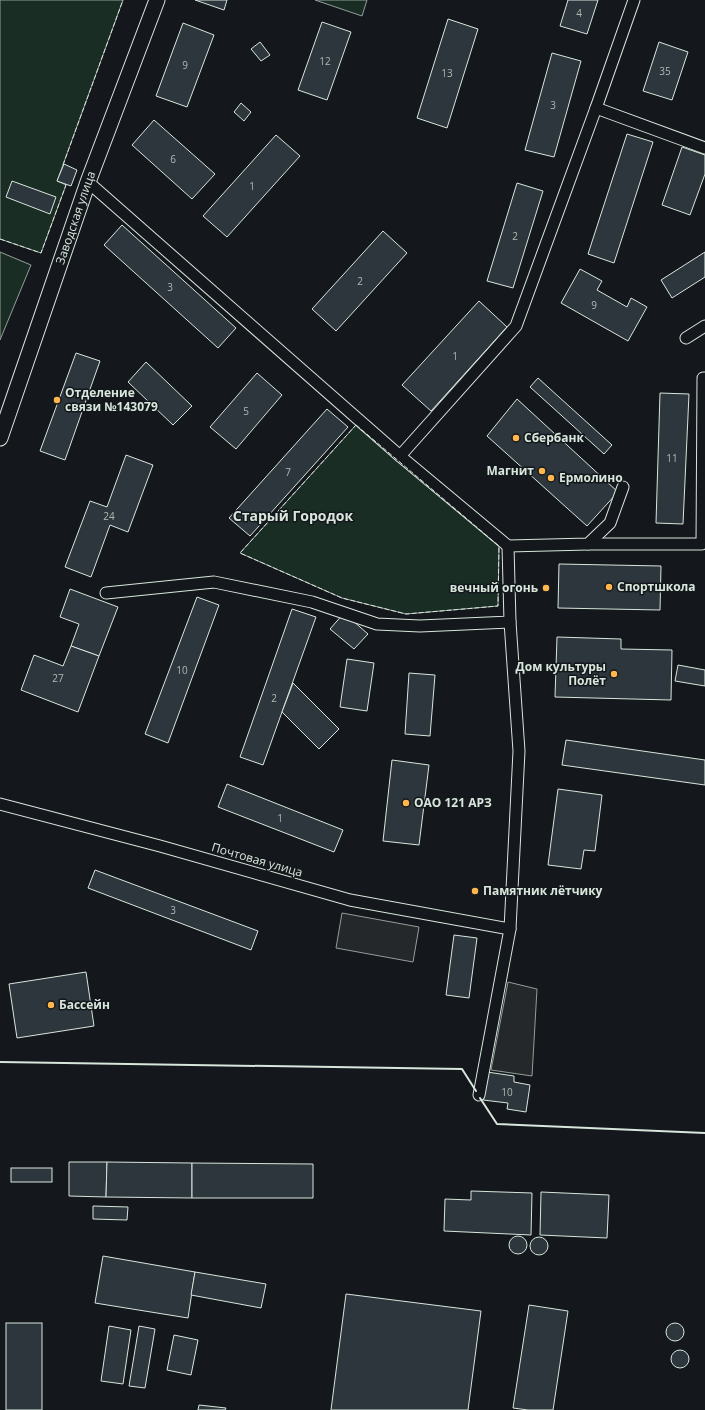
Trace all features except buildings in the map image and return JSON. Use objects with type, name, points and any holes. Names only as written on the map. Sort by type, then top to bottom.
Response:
[{"type":"main road","name":"Заводская улица","points":[[0,438],[88,182],[157,0]]},
{"type":"street","points":[[400,456],[516,326],[634,0]]},
{"type":"street","points":[[596,108],[705,148]]},
{"type":"street","points":[[88,182],[400,456],[508,546],[702,544],[703,378],[705,378]]},
{"type":"street","points":[[686,338],[705,326]]},
{"type":"street","points":[[588,544],[610,523],[623,487]]},
{"type":"street","points":[[479,1096],[510,929],[519,751],[510,622],[508,546]]},
{"type":"street","points":[[106,593],[214,582],[312,602],[377,624],[420,626],[510,622]]},
{"type":"street","name":"Почтовая улица","points":[[0,804],[160,846],[350,900],[510,929]]},
{"type":"green space","points":[[0,0],[123,0],[57,181],[66,185],[41,253],[0,239]]},
{"type":"green space","points":[[315,0],[367,0],[362,16]]},
{"type":"green space","points":[[0,252],[31,265],[0,340]]},
{"type":"green space","points":[[356,425],[499,546],[498,606],[406,614],[342,598],[240,553]]},
{"type":"shaded area","points":[[342,913],[419,927],[413,962],[336,948]]},
{"type":"shaded area","points":[[508,982],[537,989],[532,1076],[491,1070]]},
{"type":"fence","points":[[63,165],[123,0]]},
{"type":"fence","points":[[0,239],[41,253],[66,185],[64,184]]},
{"type":"fence","points":[[356,425],[499,546],[498,606],[406,614],[342,598],[240,553],[356,425]]},
{"type":"wall","points":[[0,1062],[462,1069],[476,1091]]},
{"type":"wall","points":[[480,1098],[497,1124],[705,1133]]},
{"type":"place","name":"Отделение связи №143079","points":[[57,400]]},
{"type":"place","name":"Сбербанк","points":[[516,438]]},
{"type":"place","name":"Магнит","points":[[542,471]]},
{"type":"place","name":"Ермолино","points":[[551,478]]},
{"type":"place","name":"Спортшкола","points":[[609,587]]},
{"type":"place","name":"вечный огонь","points":[[546,588]]},
{"type":"place","name":"Дом культуры Полёт","points":[[614,674]]},
{"type":"place","name":"OAO 121 АРЗ","points":[[406,803]]},
{"type":"place","name":"Памятник лётчику","points":[[475,891]]},
{"type":"place","name":"Бассейн","points":[[51,1005]]},
{"type":"district","name":"Старый Городок","points":[[293,516]]}]
